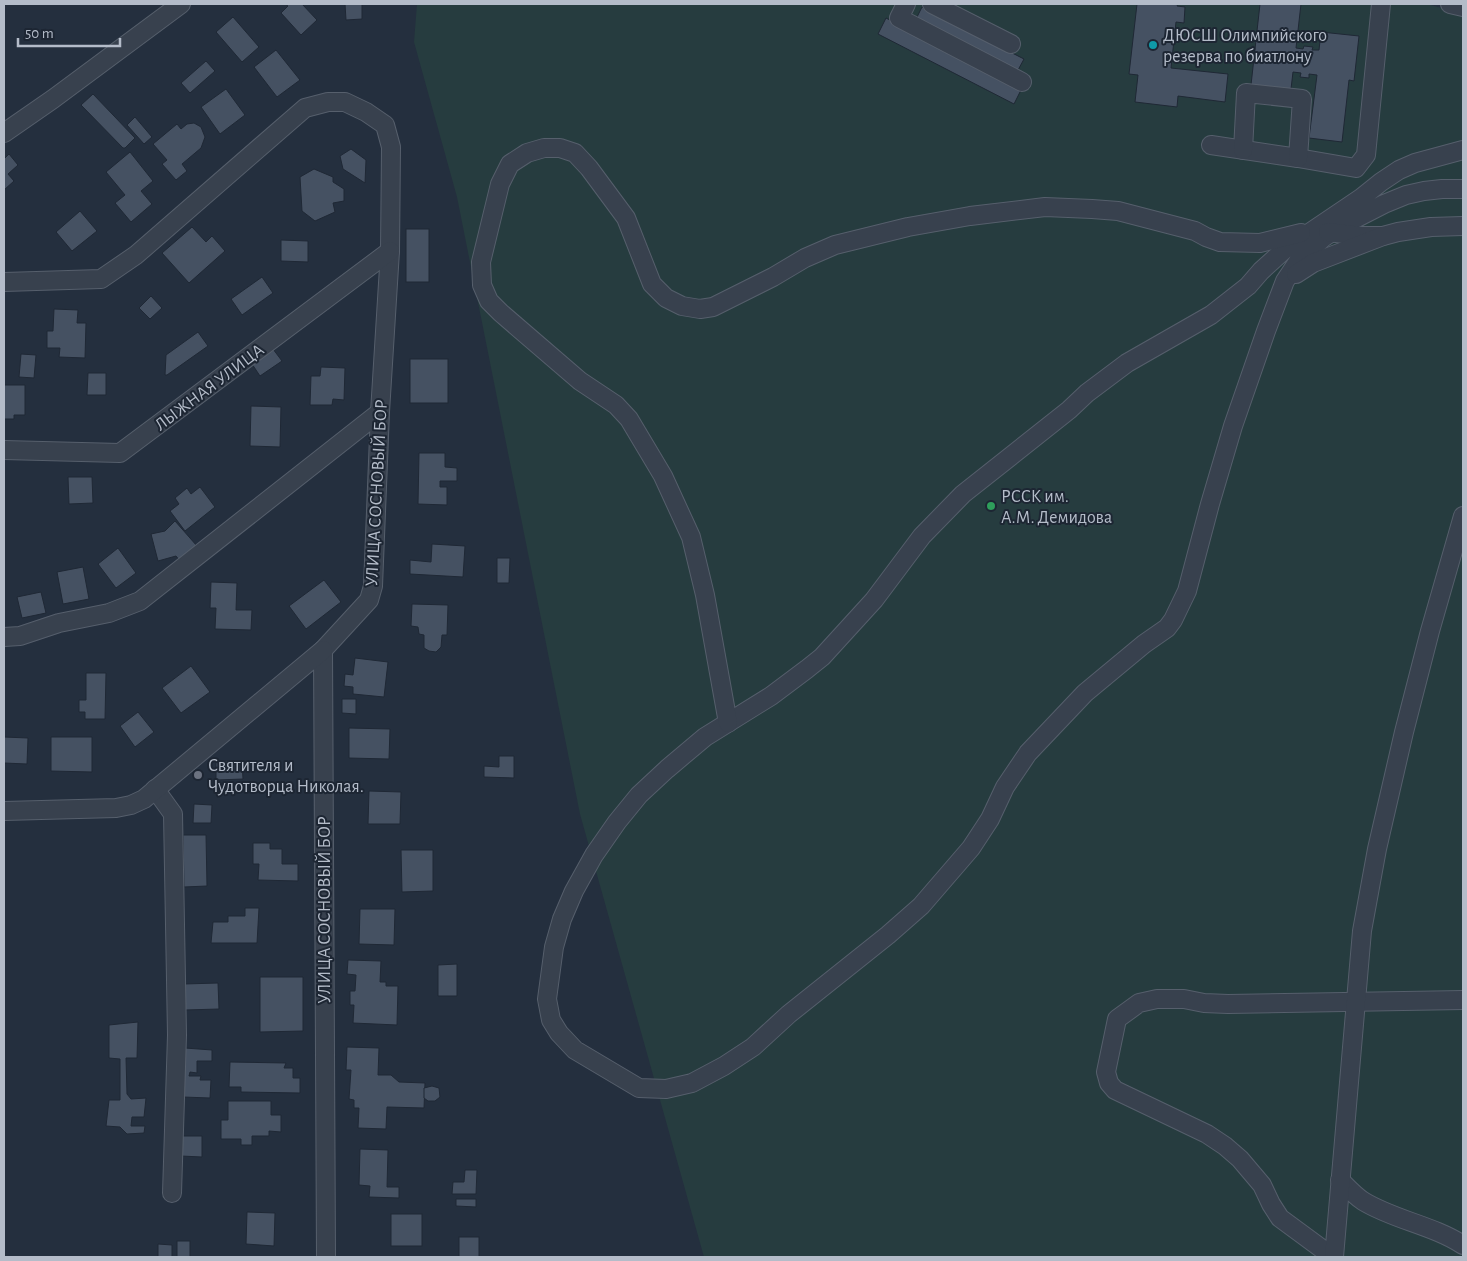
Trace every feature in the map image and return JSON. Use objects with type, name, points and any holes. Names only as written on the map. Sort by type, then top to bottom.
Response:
[{"type":"street","points":[[4,133],[181,4]]},
{"type":"street","points":[[906,4],[899,18],[1022,82]]},
{"type":"street","points":[[932,4],[1011,44]]},
{"type":"street","points":[[1211,145],[1356,168],[1366,155],[1380,4]]},
{"type":"street","points":[[1450,4],[1463,7]]},
{"type":"street","points":[[1243,150],[1246,93],[1302,99],[1298,158]]},
{"type":"street","name":"УЛИЦА СОСНОВЫЙ БОР","points":[[4,282],[101,279],[136,255],[304,108],[328,102],[345,102],[366,112],[385,125],[391,147],[390,251],[380,412],[373,586],[369,600],[323,650],[326,1257]]},
{"type":"street","points":[[728,723],[705,595],[691,536],[663,476],[629,419],[616,405],[580,381],[501,313],[489,301],[482,284],[482,262],[500,184],[510,164],[527,153],[544,148],[560,148],[575,153],[589,168],[626,218],[652,284],[666,298],[682,306],[700,309],[713,307],[773,277],[805,258],[835,245],[908,227],[970,216],[1045,207],[1118,211],[1195,231],[1220,242],[1260,243],[1324,231],[1361,236],[1383,236]]},
{"type":"street","points":[[1324,231],[1322,238],[1299,260],[1285,282],[1233,426],[1187,591],[1173,620],[1167,628],[1144,644],[1085,693],[1033,747],[1005,787],[990,819],[971,848],[922,906],[888,936],[789,1014],[753,1047],[724,1066],[692,1083],[666,1089],[639,1088],[575,1050],[559,1033],[551,1020],[547,999],[554,947],[562,919],[594,855],[639,795],[705,737],[770,696],[822,657],[874,600],[922,536],[963,494],[1087,393],[1127,363],[1211,315],[1248,286],[1284,250],[1324,231],[1354,211],[1381,182],[1399,170],[1423,160],[1463,150]]},
{"type":"street","points":[[1442,189],[1449,182],[1463,178]]},
{"type":"street","points":[[1354,211],[1424,191],[1463,189]]},
{"type":"street","points":[[1285,282],[1313,263],[1383,236],[1431,227],[1463,226]]},
{"type":"street","name":"ЛЫЖНАЯ УЛИЦА","points":[[4,450],[120,453],[390,251]]},
{"type":"street","points":[[4,637],[20,636],[59,623],[109,613],[140,601],[380,412]]},
{"type":"street","points":[[1333,1257],[1362,931],[1377,849],[1404,732],[1430,631],[1463,516]]},
{"type":"street","points":[[4,811],[116,808],[131,805],[144,799],[323,650]]},
{"type":"street","points":[[156,789],[173,814],[177,1034],[172,1193]]},
{"type":"street","points":[[1333,1257],[1280,1218],[1262,1186],[1240,1159],[1225,1146],[1207,1134],[1115,1090],[1108,1083],[1106,1072],[1117,1019],[1139,1003],[1157,1000],[1184,999],[1204,1003],[1228,1004],[1463,1000]]},
{"type":"street","points":[[1340,1180],[1363,1200],[1463,1244]]},
{"type":"green space","name":"РССК им. А.М. Демидова","points":[[417,4],[1427,4],[1463,14],[1463,1257],[704,1257],[580,814],[457,197],[414,42]]},
{"type":"building","points":[[285,4],[302,4],[317,20],[301,35],[281,13],[288,6]]},
{"type":"building","points":[[345,4],[362,4],[362,19],[346,20]]},
{"type":"building","name":"ДЮСШ Олимпийского резерва по биатлону","points":[[1137,4],[1178,4],[1177,6],[1185,7],[1184,23],[1176,22],[1171,68],[1228,74],[1225,102],[1178,96],[1177,107],[1135,102],[1138,75],[1129,74]]},
{"type":"building","points":[[1260,4],[1301,4],[1296,48],[1303,49],[1304,46],[1313,47],[1312,50],[1319,50],[1321,32],[1359,36],[1354,81],[1349,80],[1342,142],[1309,138],[1317,75],[1309,74],[1309,78],[1300,77],[1301,73],[1293,72],[1291,89],[1251,85]]},
{"type":"building","points":[[922,7],[1024,59],[1017,72],[915,21]]},
{"type":"building","points":[[233,17],[259,47],[242,62],[216,32]]},
{"type":"building","points":[[886,18],[1022,88],[1014,104],[878,34]]},
{"type":"building","points":[[276,50],[300,80],[277,97],[254,67]]},
{"type":"building","points":[[206,61],[215,71],[190,93],[181,83]]},
{"type":"building","points":[[226,89],[245,115],[220,134],[201,107]]},
{"type":"building","points":[[93,94],[135,138],[125,148],[81,105]]},
{"type":"building","points":[[135,117],[152,137],[144,144],[127,125]]},
{"type":"building","points":[[194,123],[201,127],[205,137],[201,148],[182,164],[187,171],[176,180],[162,164],[167,160],[153,144],[177,124],[181,129],[187,124]]},
{"type":"building","points":[[351,149],[366,160],[365,183],[343,169],[340,156]]},
{"type":"building","points":[[130,152],[153,181],[141,191],[152,204],[131,222],[115,203],[125,195],[106,172]]},
{"type":"building","points":[[9,154],[18,165],[8,174],[14,181],[4,190],[4,159]]},
{"type":"building","points":[[314,169],[333,177],[333,182],[344,189],[344,201],[333,203],[335,212],[315,221],[302,211],[300,177]]},
{"type":"building","points":[[80,211],[97,231],[72,251],[56,232]]},
{"type":"building","points":[[192,227],[206,242],[212,236],[225,251],[189,283],[162,253]]},
{"type":"building","points":[[406,229],[429,229],[429,282],[406,282]]},
{"type":"building","points":[[281,240],[308,241],[308,262],[281,261]]},
{"type":"building","points":[[262,277],[273,293],[242,315],[231,299]]},
{"type":"building","points":[[151,296],[162,308],[150,319],[139,308]]},
{"type":"building","points":[[54,309],[78,310],[77,323],[86,323],[85,358],[59,357],[60,348],[47,348],[47,331],[53,331]]},
{"type":"building","points":[[198,332],[208,346],[165,375],[166,355]]},
{"type":"building","points":[[273,349],[282,361],[260,376],[252,364]]},
{"type":"building","points":[[21,354],[36,355],[34,378],[19,377]]},
{"type":"building","points":[[410,359],[448,359],[448,403],[410,403]]},
{"type":"building","points":[[321,367],[345,368],[344,400],[333,399],[332,405],[310,405],[311,376],[320,376]]},
{"type":"building","points":[[88,373],[106,373],[106,395],[87,395]]},
{"type":"building","points":[[4,385],[25,385],[25,415],[14,415],[14,419],[4,419]]},
{"type":"building","points":[[251,406],[281,407],[280,447],[250,446]]},
{"type":"building","points":[[419,453],[445,453],[445,467],[457,468],[457,481],[440,481],[440,487],[447,487],[447,505],[418,504]]},
{"type":"building","points":[[68,477],[92,477],[93,503],[69,504]]},
{"type":"building","points":[[200,487],[215,507],[185,531],[170,511],[179,504],[175,498],[187,488],[191,494]]},
{"type":"building","points":[[175,521],[197,546],[180,561],[176,556],[158,561],[151,534],[165,531]]},
{"type":"building","points":[[432,544],[465,546],[463,577],[410,574],[410,560],[431,562]]},
{"type":"building","points":[[118,548],[136,573],[116,588],[98,564]]},
{"type":"building","points":[[497,558],[510,558],[509,583],[497,583]]},
{"type":"building","points":[[83,567],[89,599],[63,604],[57,572]]},
{"type":"building","points":[[324,580],[341,602],[306,629],[289,606]]},
{"type":"building","points":[[211,582],[237,583],[236,610],[252,610],[251,630],[215,629],[216,608],[210,608]]},
{"type":"building","points":[[41,592],[46,613],[22,618],[17,597]]},
{"type":"building","points":[[412,604],[448,605],[447,635],[442,635],[441,647],[436,652],[424,648],[424,635],[419,634],[418,627],[411,626]]},
{"type":"building","points":[[355,658],[388,662],[384,697],[353,694],[353,687],[344,686],[345,674],[353,675]]},
{"type":"building","points":[[191,666],[210,692],[181,713],[162,688]]},
{"type":"building","points":[[86,673],[106,673],[105,719],[85,719],[85,712],[79,712],[79,700],[86,700]]},
{"type":"building","points":[[342,699],[356,699],[356,714],[342,713]]},
{"type":"building","points":[[138,712],[154,732],[135,747],[120,726]]},
{"type":"building","points":[[349,728],[390,729],[389,759],[349,758]]},
{"type":"building","points":[[4,737],[28,738],[27,764],[4,763]]},
{"type":"building","points":[[51,737],[92,737],[92,772],[51,771]]},
{"type":"building","points":[[499,756],[514,756],[514,778],[484,777],[484,766],[499,767]]},
{"type":"building","points":[[216,761],[242,761],[243,779],[216,780]]},
{"type":"building","points":[[369,791],[401,792],[400,824],[368,824]]},
{"type":"building","points":[[194,804],[212,805],[211,823],[193,823]]},
{"type":"building","points":[[183,835],[206,835],[207,886],[184,887]]},
{"type":"building","points":[[253,843],[270,843],[270,849],[282,849],[282,864],[298,864],[298,881],[258,880],[259,864],[253,864]]},
{"type":"building","points":[[401,850],[433,850],[433,891],[402,892]]},
{"type":"building","points":[[245,908],[259,908],[257,943],[211,943],[213,922],[228,922],[228,916],[245,916]]},
{"type":"building","points":[[360,909],[395,909],[394,945],[359,944]]},
{"type":"building","points":[[348,960],[381,961],[380,982],[386,982],[386,986],[398,986],[397,1025],[353,1023],[354,1005],[350,1005],[350,991],[355,991],[356,975],[347,974]]},
{"type":"building","points":[[457,964],[457,996],[438,996],[438,965]]},
{"type":"building","points":[[260,977],[303,977],[303,1031],[260,1032]]},
{"type":"building","points":[[218,983],[219,1009],[185,1010],[184,984]]},
{"type":"building","points":[[138,1022],[137,1058],[126,1058],[127,1094],[131,1099],[146,1098],[144,1117],[132,1117],[131,1126],[145,1126],[144,1133],[127,1134],[120,1127],[106,1126],[109,1100],[120,1100],[120,1059],[109,1058],[109,1025]]},
{"type":"building","points":[[347,1047],[379,1048],[378,1075],[391,1075],[399,1082],[425,1083],[424,1108],[387,1107],[386,1129],[358,1128],[359,1108],[354,1108],[354,1100],[349,1099],[351,1070],[346,1070]]},
{"type":"building","points":[[185,1048],[212,1050],[212,1061],[197,1061],[197,1073],[190,1072],[189,1076],[201,1076],[200,1080],[211,1080],[210,1098],[183,1097]]},
{"type":"building","points":[[230,1062],[286,1063],[284,1068],[293,1068],[293,1078],[300,1078],[300,1093],[241,1092],[241,1087],[229,1087]]},
{"type":"building","points":[[432,1086],[439,1088],[440,1097],[435,1101],[428,1101],[424,1098],[424,1088]]},
{"type":"building","points":[[228,1101],[271,1101],[271,1115],[281,1115],[281,1132],[269,1131],[269,1136],[252,1136],[252,1145],[241,1145],[241,1139],[221,1139],[221,1120],[228,1120]]},
{"type":"building","points":[[181,1136],[202,1136],[202,1157],[181,1156]]},
{"type":"building","points":[[360,1149],[388,1150],[387,1187],[399,1187],[399,1198],[369,1197],[370,1186],[359,1185]]},
{"type":"building","points":[[465,1170],[477,1170],[476,1194],[452,1194],[453,1182],[464,1182]]},
{"type":"building","points":[[456,1199],[476,1199],[476,1207],[456,1206]]},
{"type":"building","points":[[247,1212],[275,1213],[274,1246],[246,1244]]},
{"type":"building","points":[[391,1214],[422,1214],[422,1246],[391,1246]]},
{"type":"building","points":[[459,1237],[479,1237],[479,1257],[459,1257]]},
{"type":"building","points":[[177,1241],[190,1241],[190,1257],[177,1257]]},
{"type":"building","points":[[158,1244],[172,1245],[172,1257],[158,1257]]},
{"type":"place","name":"ДЮСШ Олимпийского резерва по биатлону","points":[[1153,45]]},
{"type":"place","name":"РССК им. А.М. Демидова","points":[[991,506]]},
{"type":"place","name":"Святителя и Чудотворца Николая.","points":[[198,775]]}]
